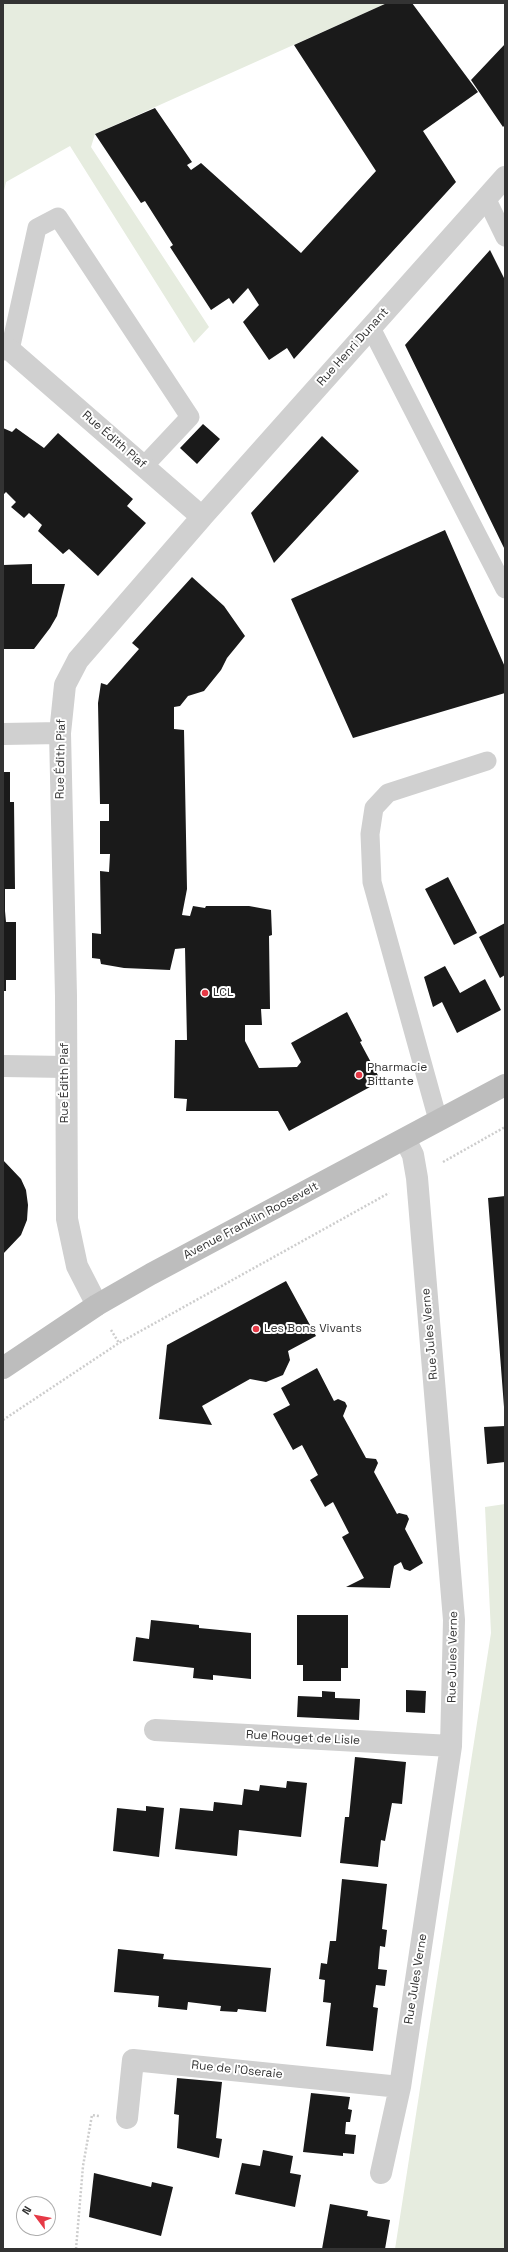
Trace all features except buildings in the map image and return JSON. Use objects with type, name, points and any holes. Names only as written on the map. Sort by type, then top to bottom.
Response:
[{"type":"main road","name":"Avenue Franklin Roosevelt","points":[[3,1368],[97,1305],[151,1274],[505,1085]]},
{"type":"street","name":"Rue Henri Dunant","points":[[202,517],[505,177]]},
{"type":"street","name":"Rue Édith Piaf","points":[[7,349],[202,517],[78,660],[65,685],[60,733],[67,1219],[77,1266],[97,1305]]},
{"type":"street","points":[[3,734],[60,733]]},
{"type":"street","points":[[3,1066],[66,1067]]},
{"type":"street","name":"Rue Jules Verne","points":[[381,2173],[400,2087],[451,1746],[454,1612],[417,1178],[413,1156],[405,1139]]},
{"type":"street","name":"Rue Rouget de Lisle","points":[[155,1730],[451,1746]]},
{"type":"street","name":"Rue de l'Oseraie","points":[[127,2118],[133,2060],[400,2087]]},
{"type":"lane","points":[[486,198],[505,237]]},
{"type":"lane","points":[[7,349],[38,228],[58,217],[190,417],[144,466]]},
{"type":"lane","points":[[371,328],[505,589]]},
{"type":"lane","points":[[438,1120],[372,882],[370,834],[374,808],[388,793],[487,761]]},
{"type":"path","points":[[439,1165],[505,1127]]},
{"type":"path","points":[[3,1420],[119,1343],[392,1191]]},
{"type":"path","points":[[76,2249],[83,2166],[92,2115],[127,2118]]},
{"type":"shaded area","points":[[3,3],[387,3],[95,134],[91,147],[209,327],[194,343],[70,146],[6,182],[3,195]]},
{"type":"shaded area","points":[[505,1504],[505,2249],[395,2249],[491,1633],[485,1507]]},
{"type":"place","name":"LCL","points":[[205,993]]},
{"type":"place","name":"Pharmacie Bittante","points":[[359,1075]]},
{"type":"place","name":"Les Bons Vivants","points":[[256,1329]]}]
